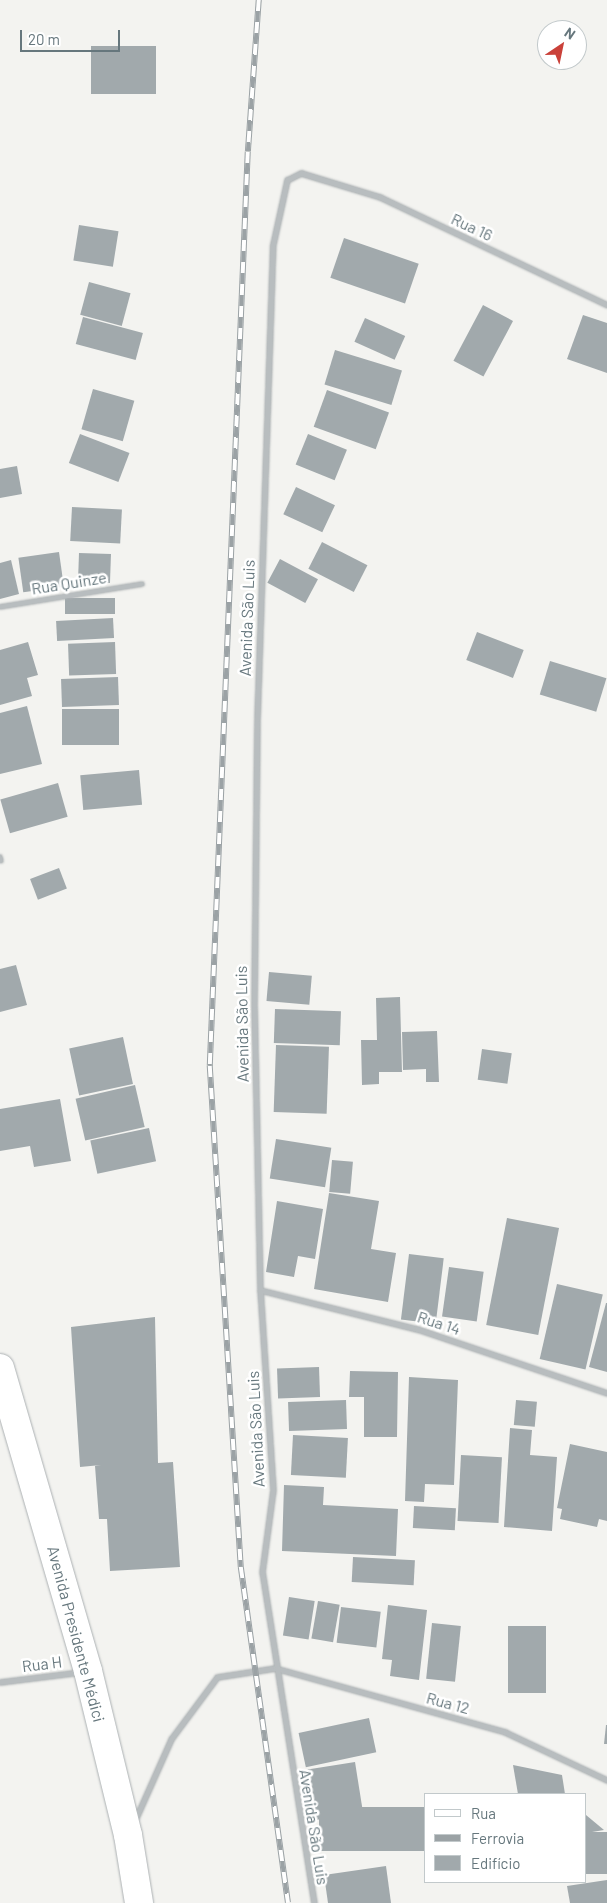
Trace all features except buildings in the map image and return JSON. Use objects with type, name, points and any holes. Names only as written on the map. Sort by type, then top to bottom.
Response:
[{"type":"main road","name":"Avenida Presidente Médici","points":[[0,1368],[88,1671],[128,1835],[139,1903]]},
{"type":"street","name":"Avenida São Luis","points":[[314,1903],[275,1668],[262,1572],[273,1490],[260,1290],[254,1005],[256,729],[273,244],[287,180],[301,173],[324,178]]},
{"type":"street","name":"Rua 16","points":[[324,178],[380,197],[607,305]]},
{"type":"street","name":"Rua 14","points":[[260,1290],[417,1328],[607,1393]]},
{"type":"street","name":"Rua 12","points":[[275,1668],[505,1732],[607,1780]]},
{"type":"street","points":[[128,1835],[171,1739],[217,1676],[275,1668]]},
{"type":"street","name":"Rua H","points":[[0,1682],[88,1671]]},
{"type":"lane","name":"Rua Quinze","points":[[0,607],[142,584]]},
{"type":"railway","points":[[259,0],[248,152],[210,1066],[241,1567],[288,1903]]}]
